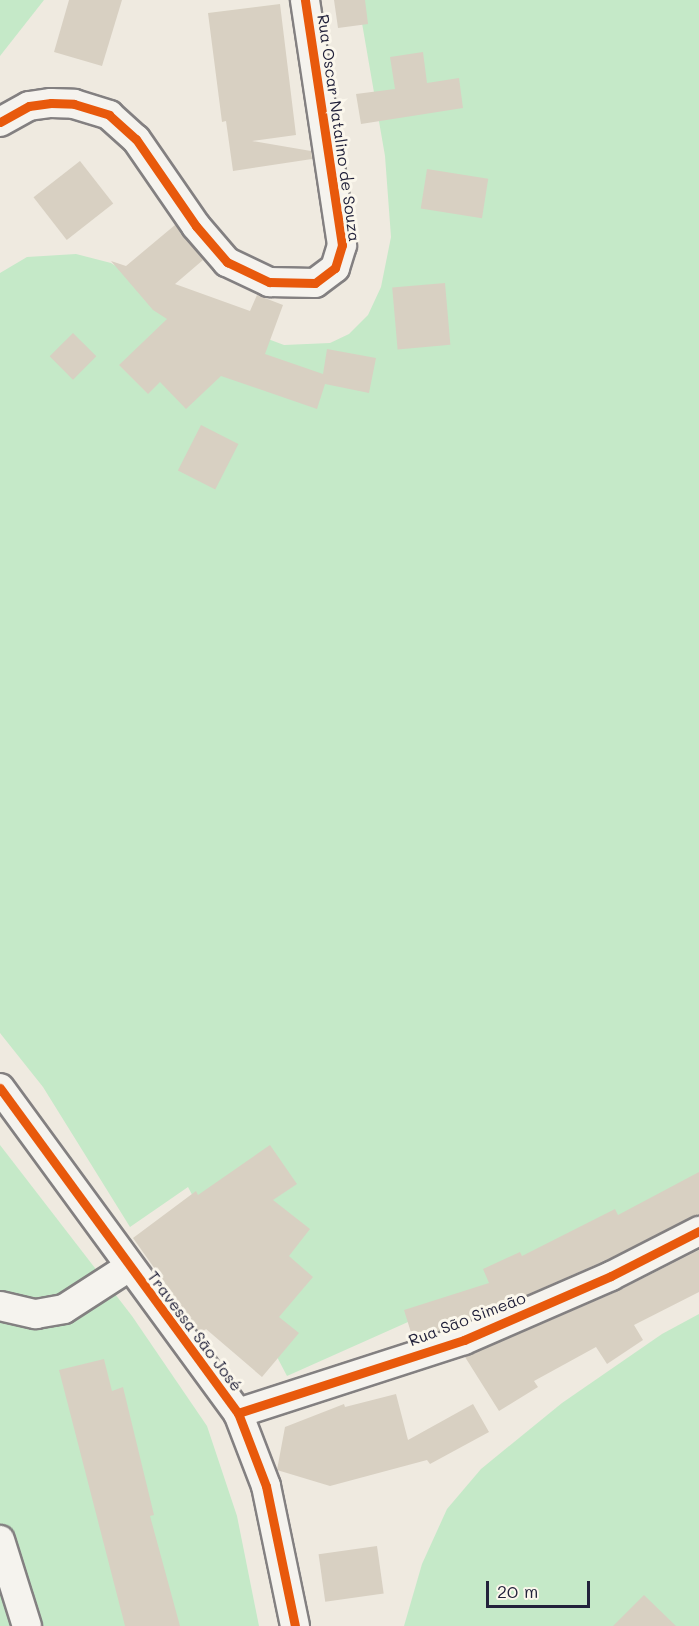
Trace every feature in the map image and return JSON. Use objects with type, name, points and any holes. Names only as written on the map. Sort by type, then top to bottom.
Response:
[{"type":"street","name":"Rua Oscar Natalino de Souza","points":[[0,122],[29,106],[51,103],[74,104],[109,115],[136,140],[196,226],[227,262],[269,282],[315,283],[335,268],[341,255],[342,235],[305,0]]},
{"type":"street","name":"Travessa São José","points":[[0,1088],[129,1268],[238,1413],[266,1486],[295,1626]]},
{"type":"street","name":"Rua São Simeão","points":[[238,1413],[464,1340],[611,1276],[699,1231]]},
{"type":"street","points":[[0,1306],[36,1314],[64,1309],[129,1268]]},
{"type":"street","points":[[0,1540],[27,1626]]},
{"type":"green space","points":[[0,0],[44,0],[0,56]]},
{"type":"green space","points":[[358,0],[699,0],[699,1184],[464,1297],[287,1376],[188,1187],[130,1227],[43,1087],[0,1033],[0,273],[27,257],[76,254],[111,263],[149,287],[222,322],[284,345],[330,343],[349,334],[368,315],[381,287],[391,237],[385,156]]},
{"type":"green space","points":[[0,1145],[132,1316],[207,1426],[237,1516],[259,1626],[0,1626]]},
{"type":"green space","points":[[699,1314],[699,1626],[404,1626],[422,1564],[447,1509],[481,1469],[562,1403],[662,1334]]},
{"type":"building","points":[[69,0],[122,0],[102,66],[54,52]]},
{"type":"building","points":[[334,0],[365,0],[368,24],[338,28]]},
{"type":"building","points":[[280,4],[296,135],[252,141],[311,151],[312,159],[233,171],[226,121],[222,122],[208,13]]},
{"type":"building","points":[[423,52],[427,83],[459,78],[463,108],[361,124],[356,94],[395,89],[390,57]]},
{"type":"building","points":[[80,161],[113,204],[67,240],[34,197]]},
{"type":"building","points":[[427,169],[488,179],[482,218],[421,209]]},
{"type":"building","points":[[175,225],[203,260],[175,284],[250,311],[257,295],[283,305],[265,354],[323,374],[327,349],[376,358],[369,393],[325,384],[317,409],[221,376],[186,409],[160,382],[148,394],[119,365],[167,319],[153,310],[111,261],[126,266]]},
{"type":"building","points":[[445,283],[450,345],[398,349],[392,288]]},
{"type":"building","points":[[73,333],[96,356],[73,380],[50,356]]},
{"type":"building","points":[[201,425],[238,444],[215,490],[178,470]]},
{"type":"building","points":[[270,1145],[297,1184],[273,1200],[310,1229],[289,1256],[313,1277],[279,1317],[299,1333],[262,1377],[206,1329],[201,1334],[133,1238],[196,1191],[198,1195]]},
{"type":"building","points":[[699,1172],[699,1215],[604,1261],[458,1325],[413,1339],[404,1310],[489,1283],[483,1269],[520,1252],[522,1256],[615,1209],[618,1215]]},
{"type":"building","points":[[699,1250],[699,1292],[634,1325],[643,1340],[607,1364],[596,1347],[534,1381],[538,1387],[499,1411],[465,1357],[618,1291]]},
{"type":"building","points":[[104,1359],[112,1391],[123,1387],[154,1515],[150,1516],[180,1626],[125,1626],[59,1370]]},
{"type":"building","points":[[396,1394],[408,1440],[473,1404],[489,1432],[430,1464],[427,1460],[330,1486],[277,1470],[285,1427],[344,1404],[345,1407]]},
{"type":"building","points":[[377,1546],[384,1594],[325,1602],[319,1554]]},
{"type":"building","points":[[644,1595],[676,1626],[613,1626]]},
{"type":"cycle path","points":[[0,122],[29,106],[51,103],[74,104],[109,115],[136,139],[196,226],[227,262],[269,282],[315,283],[335,268],[342,245],[305,0]]},
{"type":"cycle path","points":[[0,1088],[238,1413],[266,1486],[295,1626]]},
{"type":"cycle path","points":[[238,1413],[464,1340],[611,1276],[699,1231]]}]
